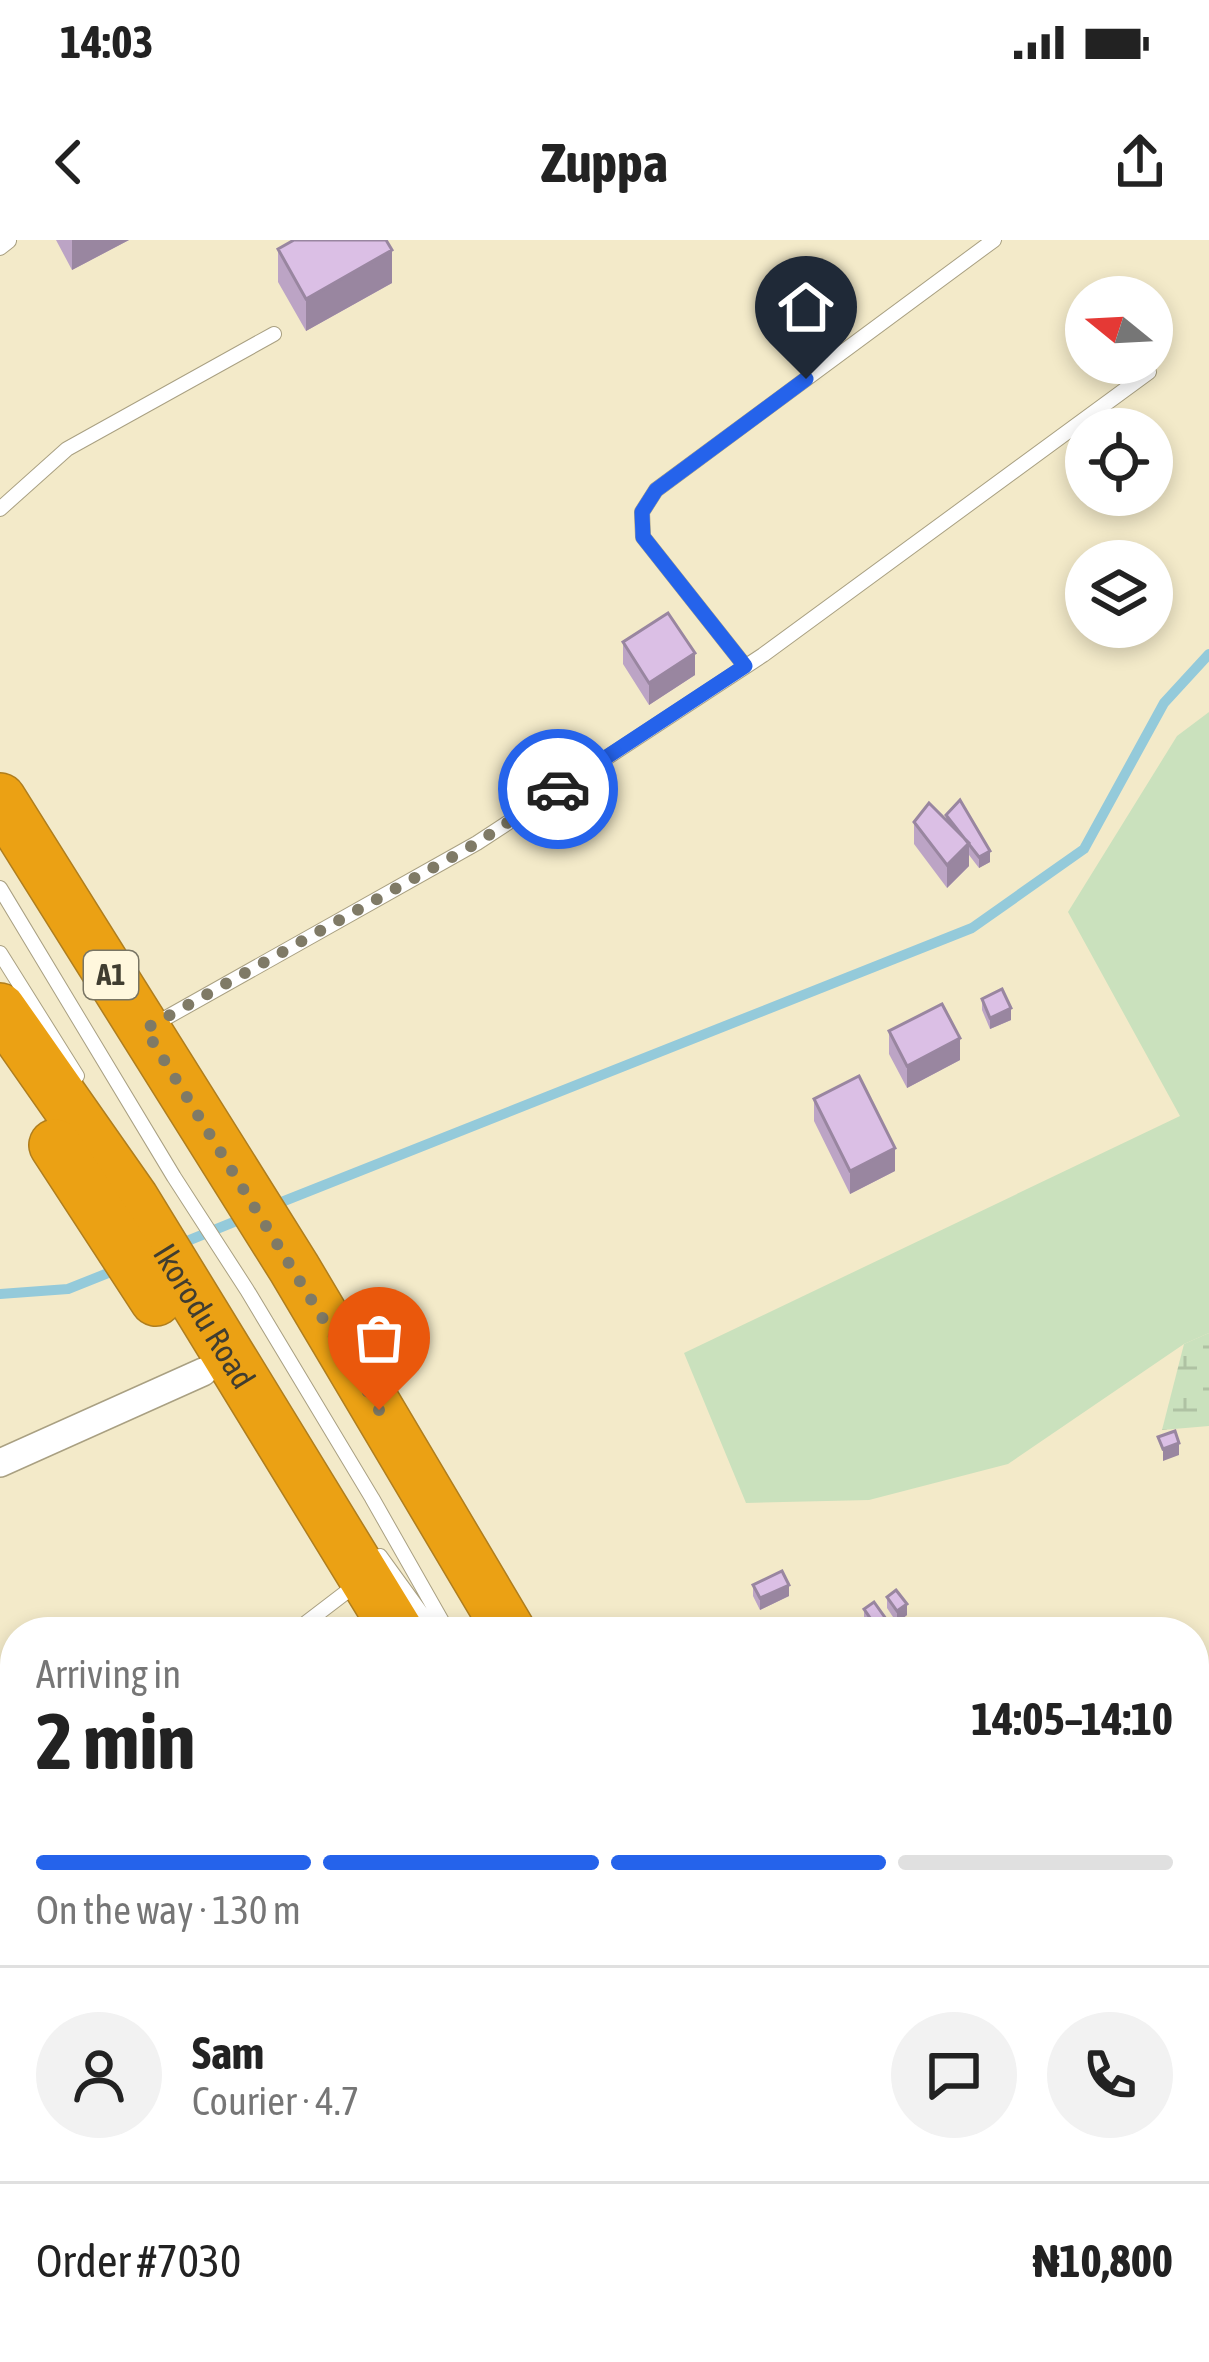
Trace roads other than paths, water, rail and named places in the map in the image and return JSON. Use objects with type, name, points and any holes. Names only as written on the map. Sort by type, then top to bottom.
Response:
[{"type":"highway","name":"Ikorodu Road","points":[[0,802],[145,1029],[166,1181]]},
{"type":"highway","name":"Ikorodu Road","points":[[0,802],[166,1181],[238,1295],[470,1617]]},
{"type":"highway","name":"Ikorodu Road","points":[[0,1009],[166,1181],[238,1295],[498,1617]]},
{"type":"highway","name":"Ikorodu Road","points":[[0,1059],[166,1181]]},
{"type":"highway","name":"Ikorodu Road","points":[[238,1295],[203,1372],[357,1613]]},
{"type":"highway","name":"Ikorodu Road","points":[[238,1295],[391,1617]]},
{"type":"street","points":[[0,1462],[203,1372]]},
{"type":"lane","points":[[745,666],[643,537],[642,512],[656,490],[994,240]]},
{"type":"lane","points":[[0,248],[9,241]]},
{"type":"lane","points":[[0,509],[67,448],[274,334]]},
{"type":"lane","points":[[145,1029],[477,843],[745,666],[1133,384]]},
{"type":"lane","points":[[0,888],[166,1181]]},
{"type":"lane","points":[[0,953],[86,1091]]},
{"type":"lane","points":[[238,1295],[372,1498],[439,1617]]},
{"type":"lane","points":[[374,1547],[424,1617]]},
{"type":"waterway","points":[[269,1207],[972,928],[1084,849],[1164,703],[1209,654]]},
{"type":"waterway","points":[[175,1246],[246,1217]]},
{"type":"waterway","points":[[0,1294],[68,1289],[118,1269]]}]
